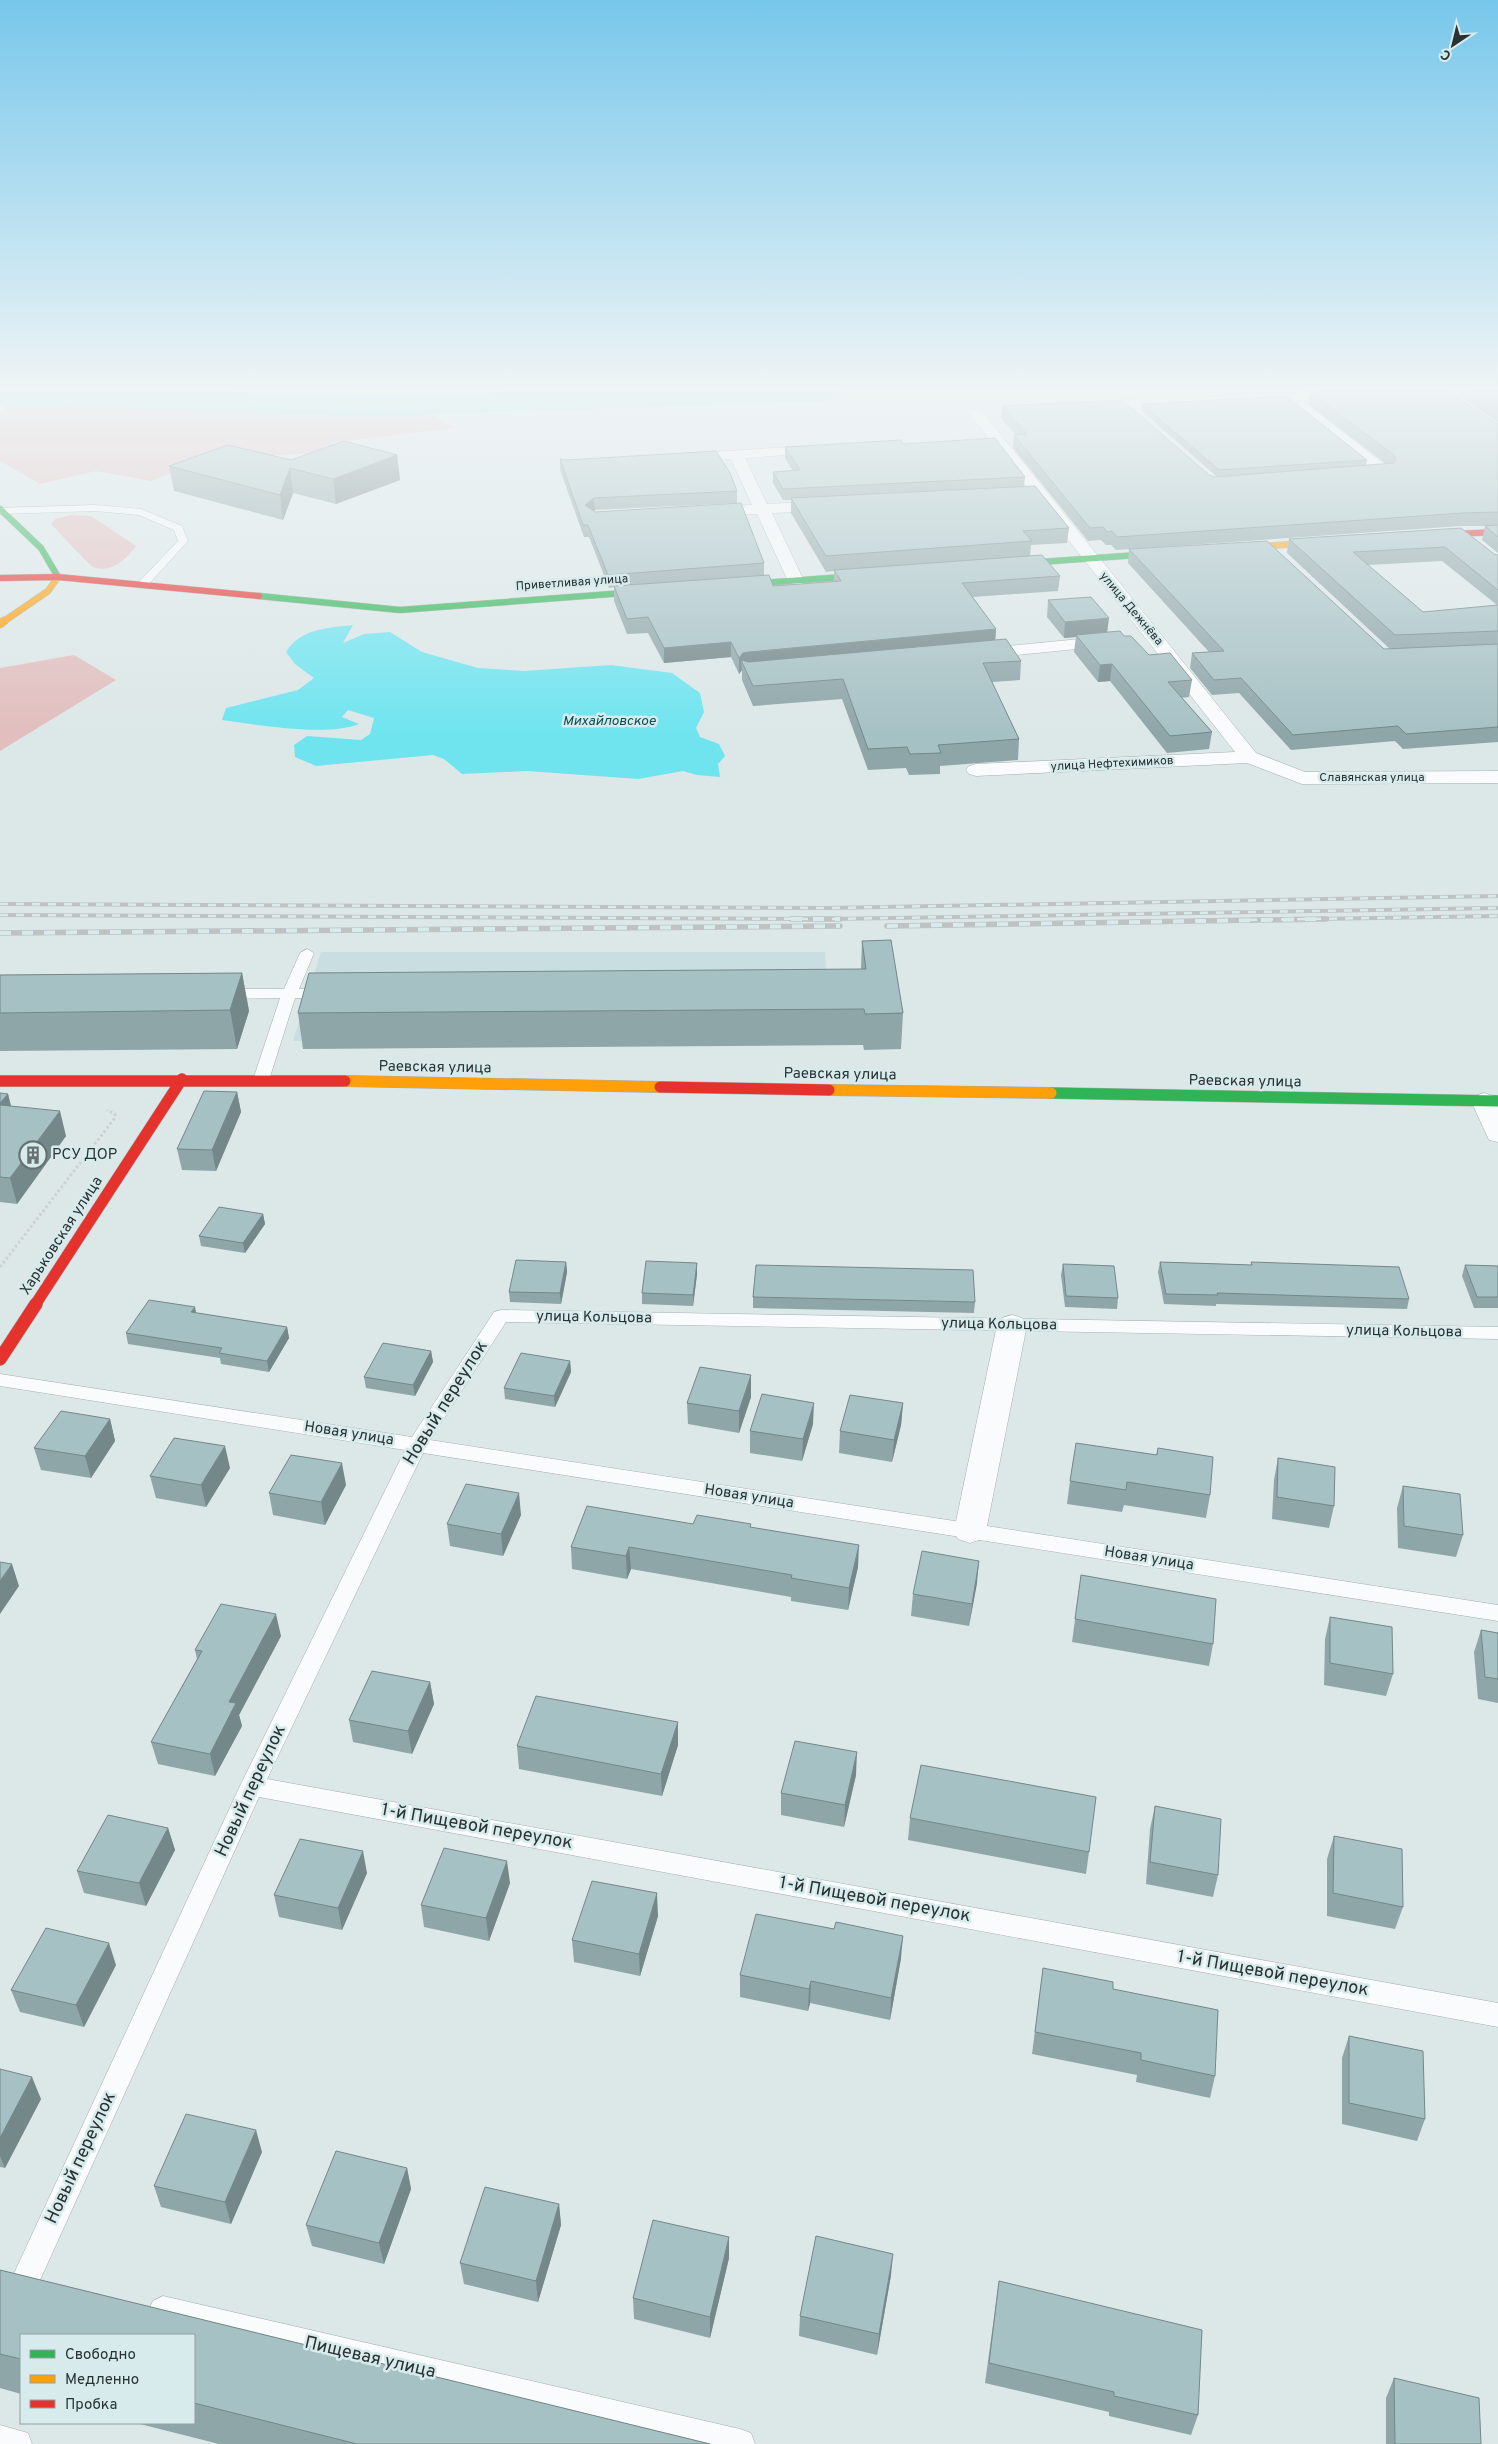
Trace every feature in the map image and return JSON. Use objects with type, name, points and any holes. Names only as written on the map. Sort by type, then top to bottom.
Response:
[{"type":"street","points":[[761,505],[796,580]]},
{"type":"street","points":[[694,512],[840,505]]},
{"type":"street","name":"улица Дежнёва","points":[[1047,505],[1088,559],[1155,637],[1249,758]]},
{"type":"street","points":[[0,624],[48,591],[58,577],[52,559],[33,538],[1,510]]},
{"type":"street","points":[[1422,536],[1498,532]]},
{"type":"street","points":[[1460,534],[1483,551]]},
{"type":"street","points":[[1228,549],[1335,542]]},
{"type":"street","points":[[1268,546],[1282,559]]},
{"type":"street","points":[[1001,565],[1178,552]]},
{"type":"street","points":[[727,586],[884,574]]},
{"type":"street","name":"Приветливая улица","points":[[0,578],[58,577],[400,610],[668,590]]},
{"type":"street","points":[[957,656],[1155,637]]},
{"type":"street","name":"улица Нефтехимиков","points":[[976,770],[1249,758]]},
{"type":"street","name":"Славянская улица","points":[[1249,758],[1302,778],[1498,777]]},
{"type":"street","name":"Харьковская улица","points":[[0,1360],[182,1079]]},
{"type":"street","name":"Раевская улица","points":[[0,1080],[261,1080],[1491,1101]]},
{"type":"street","points":[[1491,1101],[1498,1134]]},
{"type":"street","points":[[970,1531],[1012,1325]]},
{"type":"lane","points":[[1,510],[95,508],[141,512],[178,528],[183,541],[142,585]]},
{"type":"lane","points":[[261,1080],[288,994],[307,953]]},
{"type":"lane","points":[[209,994],[338,993]]},
{"type":"lane","name":"улица Кольцова","points":[[500,1316],[1498,1333]]},
{"type":"lane","name":"Новый переулок","points":[[13,2275],[417,1445],[500,1316]]},
{"type":"lane","name":"Новая улица","points":[[0,1380],[1498,1613]]},
{"type":"lane","name":"1-й Пищевой переулок","points":[[252,1786],[1498,2015]]},
{"type":"lane","points":[[13,2275],[55,2286]]},
{"type":"lane","name":"Пищевая улица","points":[[142,2306],[740,2444]]},
{"type":"lane","points":[[0,2440],[17,2444]]},
{"type":"path","points":[[0,1268],[114,1119],[115,1114],[100,1108]]},
{"type":"shaded area","points":[[71,515],[91,516],[136,546],[128,556],[112,567],[99,569],[93,567],[51,524],[55,519]]},
{"type":"shaded area","points":[[74,655],[116,680],[0,751],[0,668]]},
{"type":"shaded area","points":[[321,952],[825,952],[830,1042],[293,1041]]},
{"type":"water","name":"Михайловское","points":[[353,625],[343,643],[364,634],[390,632],[422,652],[478,668],[524,671],[611,665],[672,673],[700,693],[704,712],[696,728],[700,737],[719,744],[725,756],[718,764],[720,777],[697,775],[683,771],[638,779],[527,771],[462,774],[444,759],[433,755],[316,766],[295,757],[294,745],[307,736],[361,740],[370,734],[374,718],[348,710],[342,717],[359,724],[329,730],[292,729],[222,720],[226,708],[298,690],[314,678],[295,664],[286,652],[299,638],[316,631]]},
{"type":"building","points":[[576,505],[585,505],[595,512],[708,505],[742,505],[764,563],[608,575],[588,525],[583,525]]},
{"type":"building","points":[[795,505],[1050,505],[1069,528],[1023,531],[1032,541],[826,556]]},
{"type":"building","points":[[1071,505],[1498,505],[1498,512],[1117,537],[1112,531],[1107,532],[1103,527],[1090,528]]},
{"type":"building","points":[[1498,525],[1498,537],[1485,526]]},
{"type":"building","points":[[1461,528],[1494,554],[1498,555],[1498,590],[1445,547],[1353,552],[1423,612],[1498,605],[1498,631],[1395,635],[1289,539]]},
{"type":"building","points":[[1267,541],[1384,649],[1498,644],[1498,727],[1406,734],[1398,726],[1293,735],[1241,678],[1214,680],[1192,653],[1224,651],[1129,549]]},
{"type":"building","points":[[1042,555],[1060,576],[962,583],[996,629],[749,652],[743,653],[739,658],[731,642],[664,648],[648,617],[627,619],[614,586],[769,575],[773,586],[841,581],[834,570]]},
{"type":"building","points":[[1091,597],[1109,618],[1065,622],[1048,600]]},
{"type":"building","points":[[1120,631],[1124,636],[1131,636],[1149,655],[1170,653],[1192,680],[1168,682],[1212,732],[1170,736],[1112,664],[1100,665],[1076,635]]},
{"type":"building","points":[[1006,639],[1021,661],[983,663],[1019,739],[938,745],[941,753],[910,754],[907,747],[868,749],[843,679],[753,686],[741,660],[749,662]]},
{"type":"building","points":[[891,940],[903,1013],[865,1014],[864,1009],[298,1013],[309,973],[866,969],[862,941]]},
{"type":"building","points":[[242,973],[230,1010],[0,1013],[0,975]]},
{"type":"building","points":[[204,1091],[237,1092],[212,1150],[177,1149]]},
{"type":"building","points":[[0,1093],[8,1094],[0,1103]]},
{"type":"building","points":[[0,1105],[60,1111],[10,1178],[0,1177]]},
{"type":"building","points":[[219,1207],[263,1214],[243,1243],[199,1236]]},
{"type":"building","points":[[516,1260],[566,1262],[560,1293],[509,1292]]},
{"type":"building","points":[[646,1261],[697,1263],[693,1295],[642,1293]]},
{"type":"building","points":[[1160,1262],[1252,1265],[1251,1262],[1399,1267],[1409,1299],[1217,1293],[1218,1295],[1166,1294]]},
{"type":"building","points":[[1063,1264],[1114,1266],[1118,1298],[1066,1296]]},
{"type":"building","points":[[756,1265],[973,1270],[975,1302],[753,1297]]},
{"type":"building","points":[[1465,1265],[1498,1266],[1498,1297],[1477,1297]]},
{"type":"building","points":[[149,1300],[195,1307],[191,1312],[287,1327],[267,1361],[219,1353],[222,1348],[126,1333]]},
{"type":"building","points":[[383,1343],[431,1351],[413,1385],[364,1377]]},
{"type":"building","points":[[521,1353],[570,1361],[554,1396],[504,1388]]},
{"type":"building","points":[[700,1367],[751,1375],[739,1411],[687,1403]]},
{"type":"building","points":[[762,1394],[814,1403],[803,1439],[750,1431]]},
{"type":"building","points":[[850,1395],[903,1403],[894,1440],[840,1431]]},
{"type":"building","points":[[61,1411],[110,1419],[85,1456],[34,1448]]},
{"type":"building","points":[[174,1438],[225,1446],[201,1485],[150,1476]]},
{"type":"building","points":[[1076,1443],[1157,1455],[1158,1448],[1213,1457],[1210,1495],[1127,1482],[1126,1490],[1070,1481]]},
{"type":"building","points":[[291,1455],[342,1463],[321,1502],[269,1493]]},
{"type":"building","points":[[1278,1458],[1335,1467],[1334,1506],[1277,1497]]},
{"type":"building","points":[[466,1484],[519,1493],[501,1534],[447,1524]]},
{"type":"building","points":[[1403,1486],[1460,1494],[1463,1535],[1404,1526]]},
{"type":"building","points":[[587,1506],[693,1524],[697,1515],[751,1524],[750,1527],[859,1545],[849,1588],[791,1578],[792,1575],[629,1547],[626,1556],[571,1547]]},
{"type":"building","points":[[922,1551],[979,1561],[972,1604],[913,1594]]},
{"type":"building","points":[[0,1562],[12,1564],[0,1581]]},
{"type":"building","points":[[1081,1575],[1216,1599],[1213,1644],[1075,1619]]},
{"type":"building","points":[[221,1604],[276,1614],[229,1702],[236,1703],[210,1754],[151,1742],[202,1651],[195,1650]]},
{"type":"building","points":[[1330,1617],[1392,1627],[1393,1674],[1330,1663]]},
{"type":"building","points":[[1481,1630],[1498,1633],[1498,1679],[1485,1677]]},
{"type":"building","points":[[372,1671],[430,1682],[408,1731],[349,1720]]},
{"type":"building","points":[[536,1696],[678,1722],[661,1774],[517,1746]]},
{"type":"building","points":[[795,1741],[857,1752],[845,1805],[781,1793]]},
{"type":"building","points":[[921,1765],[1096,1797],[1089,1852],[910,1818]]},
{"type":"building","points":[[1155,1806],[1221,1819],[1218,1875],[1150,1862]]},
{"type":"building","points":[[108,1815],[168,1828],[139,1883],[77,1871]]},
{"type":"building","points":[[1334,1836],[1402,1849],[1403,1907],[1333,1893]]},
{"type":"building","points":[[300,1839],[363,1851],[338,1908],[274,1895]]},
{"type":"building","points":[[444,1848],[507,1861],[486,1918],[421,1905]]},
{"type":"building","points":[[592,1881],[657,1893],[639,1954],[572,1940]]},
{"type":"building","points":[[756,1914],[834,1929],[836,1922],[903,1936],[891,1998],[811,1981],[809,1989],[740,1975]]},
{"type":"building","points":[[46,1928],[109,1943],[76,2005],[11,1990]]},
{"type":"building","points":[[1043,1968],[1113,1982],[1113,1989],[1218,2010],[1215,2076],[1141,2060],[1141,2053],[1035,2032]]},
{"type":"building","points":[[1349,2036],[1423,2051],[1425,2119],[1349,2103]]},
{"type":"building","points":[[0,2069],[32,2077],[0,2138]]},
{"type":"building","points":[[186,2114],[256,2130],[225,2202],[154,2186]]},
{"type":"building","points":[[336,2151],[407,2168],[379,2243],[306,2225]]},
{"type":"building","points":[[485,2187],[559,2204],[536,2281],[460,2263]]},
{"type":"building","points":[[653,2220],[729,2237],[710,2317],[633,2298]]},
{"type":"building","points":[[816,2236],[893,2254],[879,2334],[800,2316]]},
{"type":"building","points":[[0,2270],[710,2444],[357,2444],[195,2403],[195,2334],[20,2334],[20,2359],[0,2354]]},
{"type":"building","points":[[999,2281],[1202,2330],[1198,2415],[1114,2396],[1114,2392],[989,2363]]},
{"type":"building","points":[[1394,2378],[1479,2398],[1481,2444],[1395,2444]]},
{"type":"railway","points":[[0,904],[828,908],[1498,896]]},
{"type":"railway","points":[[829,919],[1498,908]]},
{"type":"railway","points":[[0,915],[829,919]]},
{"type":"railway","points":[[1249,920],[1498,916]]},
{"type":"railway","points":[[791,919],[829,919]]},
{"type":"railway","points":[[829,919],[840,919]]},
{"type":"railway","points":[[887,926],[1326,919]]},
{"type":"railway","points":[[0,933],[840,926]]},
{"type":"traffic: fast","points":[[0,509],[41,548],[58,577]]},
{"type":"traffic: fast","points":[[1011,564],[1165,553]]},
{"type":"traffic: fast","points":[[734,585],[870,575]]},
{"type":"traffic: fast","points":[[259,596],[400,610],[651,591]]},
{"type":"traffic: fast","points":[[1051,1093],[1498,1101]]},
{"type":"traffic: slow","points":[[1235,548],[1327,542]]},
{"type":"traffic: slow","points":[[0,624],[48,591],[58,577]]},
{"type":"traffic: slow","points":[[345,1081],[660,1087]]},
{"type":"traffic: slow","points":[[829,1090],[1051,1093]]},
{"type":"traffic: jam","points":[[1430,535],[1498,532]]},
{"type":"traffic: jam","points":[[0,578],[58,577],[259,596]]},
{"type":"traffic: jam","points":[[0,1359],[182,1079]]},
{"type":"traffic: jam","points":[[0,1081],[345,1081]]},
{"type":"traffic: jam","points":[[660,1087],[829,1090]]},
{"type":"place","name":"РСУ ДОР","points":[[33,1155]]}]
